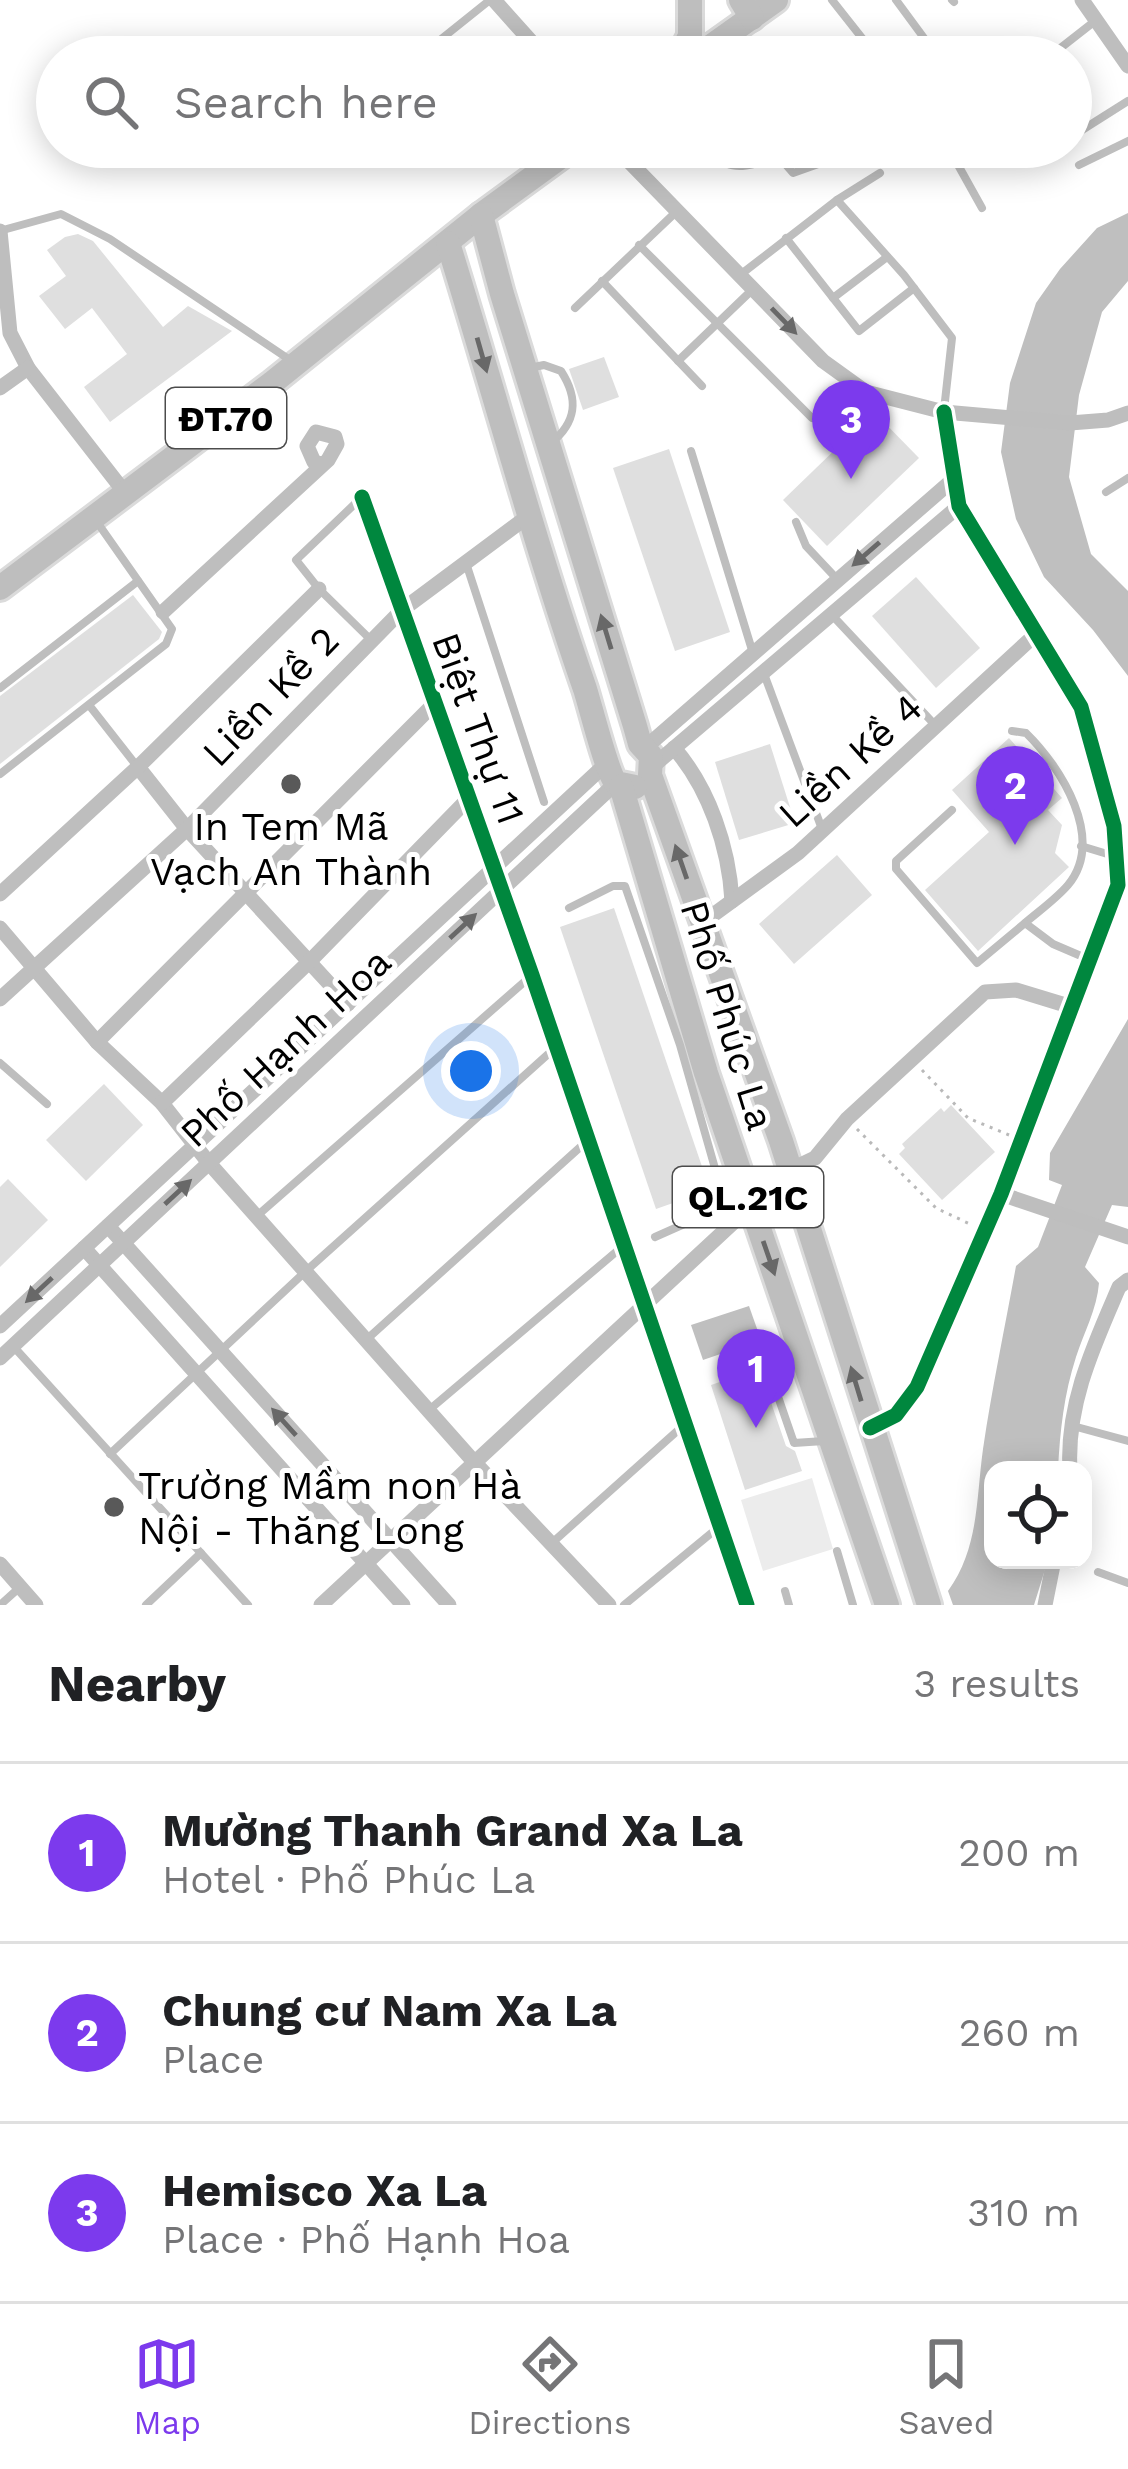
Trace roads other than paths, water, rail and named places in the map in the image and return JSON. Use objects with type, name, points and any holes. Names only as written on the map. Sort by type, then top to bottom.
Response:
[{"type":"main road","points":[[689,0],[690,36]]},
{"type":"main road","points":[[722,36],[746,9],[776,0]]},
{"type":"main road","name":"ĐT.70","points":[[0,588],[546,168]]},
{"type":"main road","name":"Phố Phúc La","points":[[482,215],[647,758],[790,1170],[929,1605]]},
{"type":"main road","name":"Phố Phúc La","points":[[448,243],[527,517],[613,773],[688,1043],[752,1206],[887,1605]]},
{"type":"main road","points":[[624,742],[647,758],[638,786],[613,773],[610,750],[624,742]]},
{"type":"street","points":[[492,0],[525,36]]},
{"type":"street","points":[[1082,0],[1128,66]]},
{"type":"street","points":[[635,168],[823,361],[866,392],[944,412],[1070,423],[1128,413]]},
{"type":"street","points":[[1,231],[5,334],[126,494]]},
{"type":"street","points":[[0,388],[28,368]]},
{"type":"street","points":[[870,1428],[896,1415],[917,1387],[1001,1193],[1118,885],[1114,826],[1081,706],[959,506],[944,412]]},
{"type":"street","points":[[163,612],[321,464]]},
{"type":"street","points":[[647,758],[752,652],[955,478]]},
{"type":"street","name":"Biệt Thự 11","points":[[362,497],[471,796],[499,892],[532,975],[747,1605]]},
{"type":"street","points":[[647,758],[674,748],[959,506]]},
{"type":"street","name":"Liền Kề 2","points":[[0,999],[187,829],[402,610],[527,517]]},
{"type":"street","points":[[0,894],[319,590]]},
{"type":"street","name":"Liền Kề 4","points":[[702,923],[823,830],[1035,635]]},
{"type":"street","points":[[97,1042],[436,701]]},
{"type":"street","points":[[674,748],[699,778],[730,869],[732,901]]},
{"type":"street","points":[[138,767],[187,829],[348,1004]]},
{"type":"street","name":"Phố Hạnh Hoa","points":[[0,1328],[494,868],[613,773]]},
{"type":"street","name":"Phố Hạnh Hoa","points":[[6,1352],[499,892],[613,773]]},
{"type":"street","points":[[162,1103],[471,796]]},
{"type":"street","points":[[0,928],[97,1042],[162,1103],[475,1463],[609,1605]]},
{"type":"street","points":[[321,1605],[790,1170],[815,1158],[847,1119],[985,992],[1016,990],[1072,1007]]},
{"type":"street","points":[[1001,1193],[1128,1238]]},
{"type":"street","points":[[107,1226],[449,1605]]},
{"type":"street","points":[[84,1248],[403,1605]]},
{"type":"street","points":[[1070,1461],[1072,1426],[1085,1364],[1125,1285]]},
{"type":"street","points":[[0,1328],[6,1352]]},
{"type":"street","points":[[0,1564],[36,1605]]},
{"type":"street","points":[[1045,1605],[1052,1569]]},
{"type":"lane","points":[[446,36],[492,0]]},
{"type":"lane","points":[[832,0],[860,36]]},
{"type":"lane","points":[[896,0],[923,36]]},
{"type":"lane","points":[[1076,36],[1096,20]]},
{"type":"lane","points":[[1092,123],[1128,100]]},
{"type":"lane","points":[[1092,159],[1128,141]]},
{"type":"lane","points":[[960,168],[982,208]]},
{"type":"lane","points":[[740,275],[880,173]]},
{"type":"lane","points":[[837,200],[952,338],[944,412]]},
{"type":"lane","points":[[575,308],[677,211]]},
{"type":"lane","points":[[1,231],[61,214],[122,246],[296,364]]},
{"type":"lane","points":[[786,238],[859,331],[914,288]]},
{"type":"lane","points":[[639,245],[812,418]]},
{"type":"lane","points":[[833,298],[887,257]]},
{"type":"lane","points":[[602,281],[702,386]]},
{"type":"lane","points":[[678,361],[753,289]]},
{"type":"lane","points":[[526,369],[544,365],[561,371],[574,402],[569,426],[549,443]]},
{"type":"lane","points":[[692,451],[752,652]]},
{"type":"lane","points":[[1106,492],[1128,478]]},
{"type":"lane","points":[[362,497],[296,560],[370,640]]},
{"type":"lane","points":[[0,774],[166,644],[172,629],[95,518]]},
{"type":"lane","points":[[796,522],[806,546],[837,579]]},
{"type":"lane","points":[[466,562],[544,802]]},
{"type":"lane","points":[[0,688],[138,580]]},
{"type":"lane","points":[[831,614],[936,726]]},
{"type":"lane","points":[[763,672],[823,830]]},
{"type":"lane","points":[[88,705],[138,767]]},
{"type":"lane","points":[[952,810],[896,860],[896,869],[976,963],[1070,882],[1081,860],[1082,828],[1060,776],[1026,733],[1012,731]]},
{"type":"lane","points":[[1081,846],[1116,857]]},
{"type":"lane","points":[[568,908],[614,886],[625,886],[688,1043],[723,1201],[718,1209],[656,1237]]},
{"type":"lane","points":[[1025,923],[1053,944],[1090,959]]},
{"type":"lane","points":[[257,1216],[532,975]]},
{"type":"lane","points":[[110,1454],[556,1047]]},
{"type":"lane","points":[[0,1063],[47,1104]]},
{"type":"lane","points":[[367,1340],[588,1140]]},
{"type":"lane","points":[[428,1410],[624,1245]]},
{"type":"lane","points":[[801,1351],[773,1382],[794,1443],[831,1440]]},
{"type":"lane","points":[[6,1352],[110,1454],[248,1605]]},
{"type":"lane","points":[[552,1543],[686,1424]]},
{"type":"lane","points":[[1072,1426],[1128,1441]]},
{"type":"lane","points":[[624,1605],[720,1526]]},
{"type":"lane","points":[[837,1551],[853,1605]]},
{"type":"lane","points":[[146,1605],[201,1553]]},
{"type":"lane","points":[[1098,1572],[1128,1583]]},
{"type":"lane","points":[[0,1605],[20,1587]]},
{"type":"lane","points":[[784,1591],[789,1605]]},
{"type":"place","name":"Hemisco Xa La","points":[[851,479]]},
{"type":"place","name":"In Tem Mã Vạch An Thành","points":[[291,784]]},
{"type":"place","name":"Chung cư Nam Xa La","points":[[1015,845]]},
{"type":"place","name":"Mường Thanh Grand Xa La","points":[[756,1428]]},
{"type":"place","name":"Trường Mầm non Hà Nội - Thăng Long","points":[[114,1507]]}]
